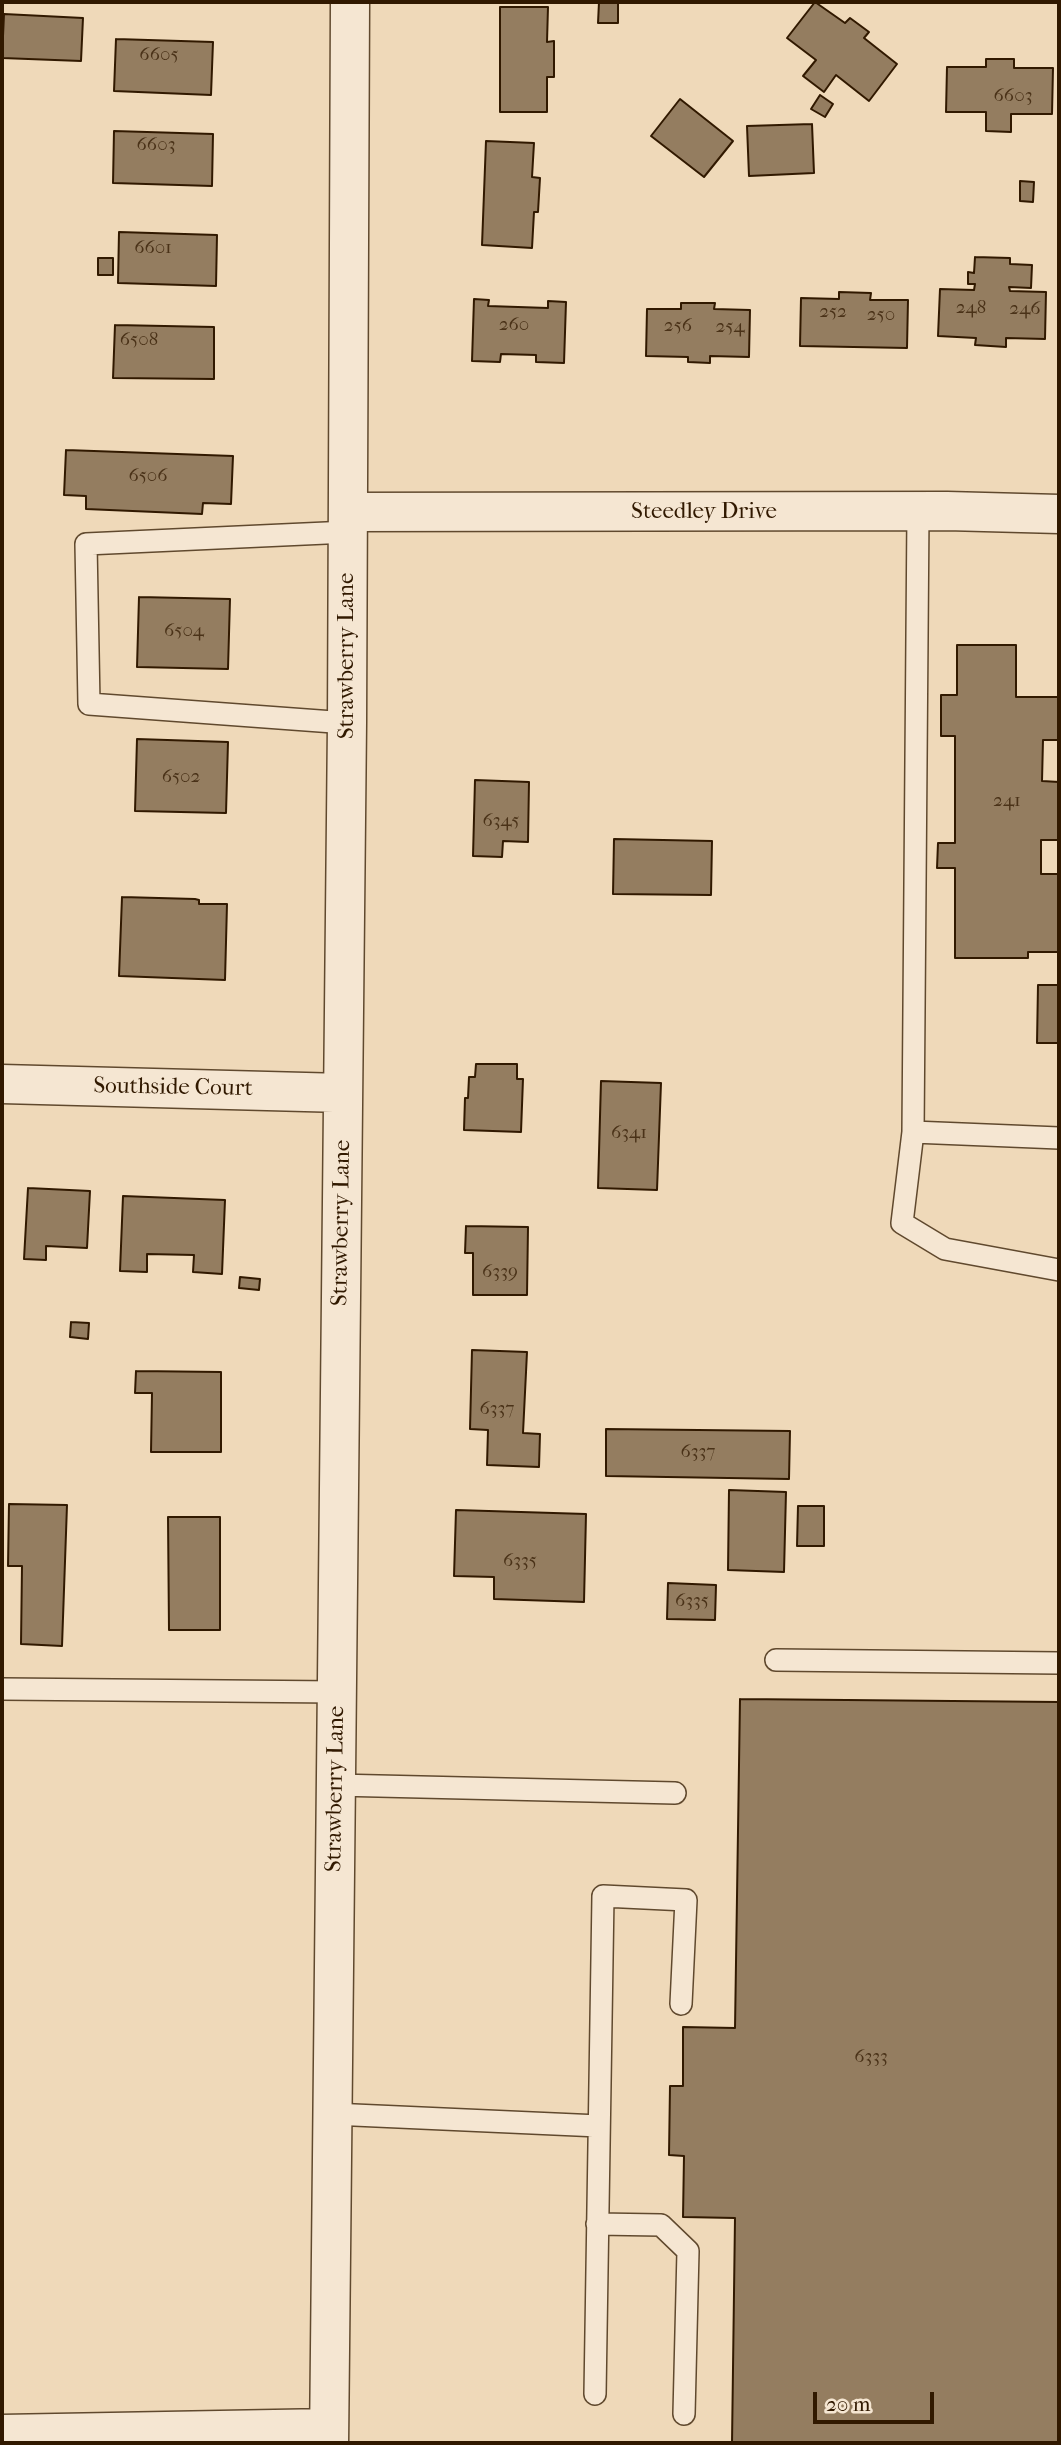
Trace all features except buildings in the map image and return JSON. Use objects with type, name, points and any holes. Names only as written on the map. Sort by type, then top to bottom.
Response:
[{"type":"street","name":"Strawberry Lane","points":[[329,2436],[347,723],[351,2]]},
{"type":"street","name":"Steedley Drive","points":[[348,522],[918,512],[1059,514]]},
{"type":"street","name":"Southside Court","points":[[2,1084],[343,1093]]},
{"type":"street","points":[[2,2434],[149,2437],[329,2436]]},
{"type":"lane","points":[[918,512],[913,1132],[902,1223],[945,1250],[1059,1270]]},
{"type":"lane","points":[[347,723],[89,704],[86,544],[292,534],[348,522]]},
{"type":"lane","points":[[913,1132],[1059,1138]]},
{"type":"lane","points":[[776,1660],[1059,1663]]},
{"type":"lane","points":[[2,1689],[337,1692]]},
{"type":"lane","points":[[336,1785],[675,1793]]},
{"type":"lane","points":[[595,2394],[603,1896],[686,1900],[681,2004]]},
{"type":"lane","points":[[332,2114],[599,2126]]},
{"type":"lane","points":[[597,2224],[661,2225],[688,2251],[684,2414]]}]
